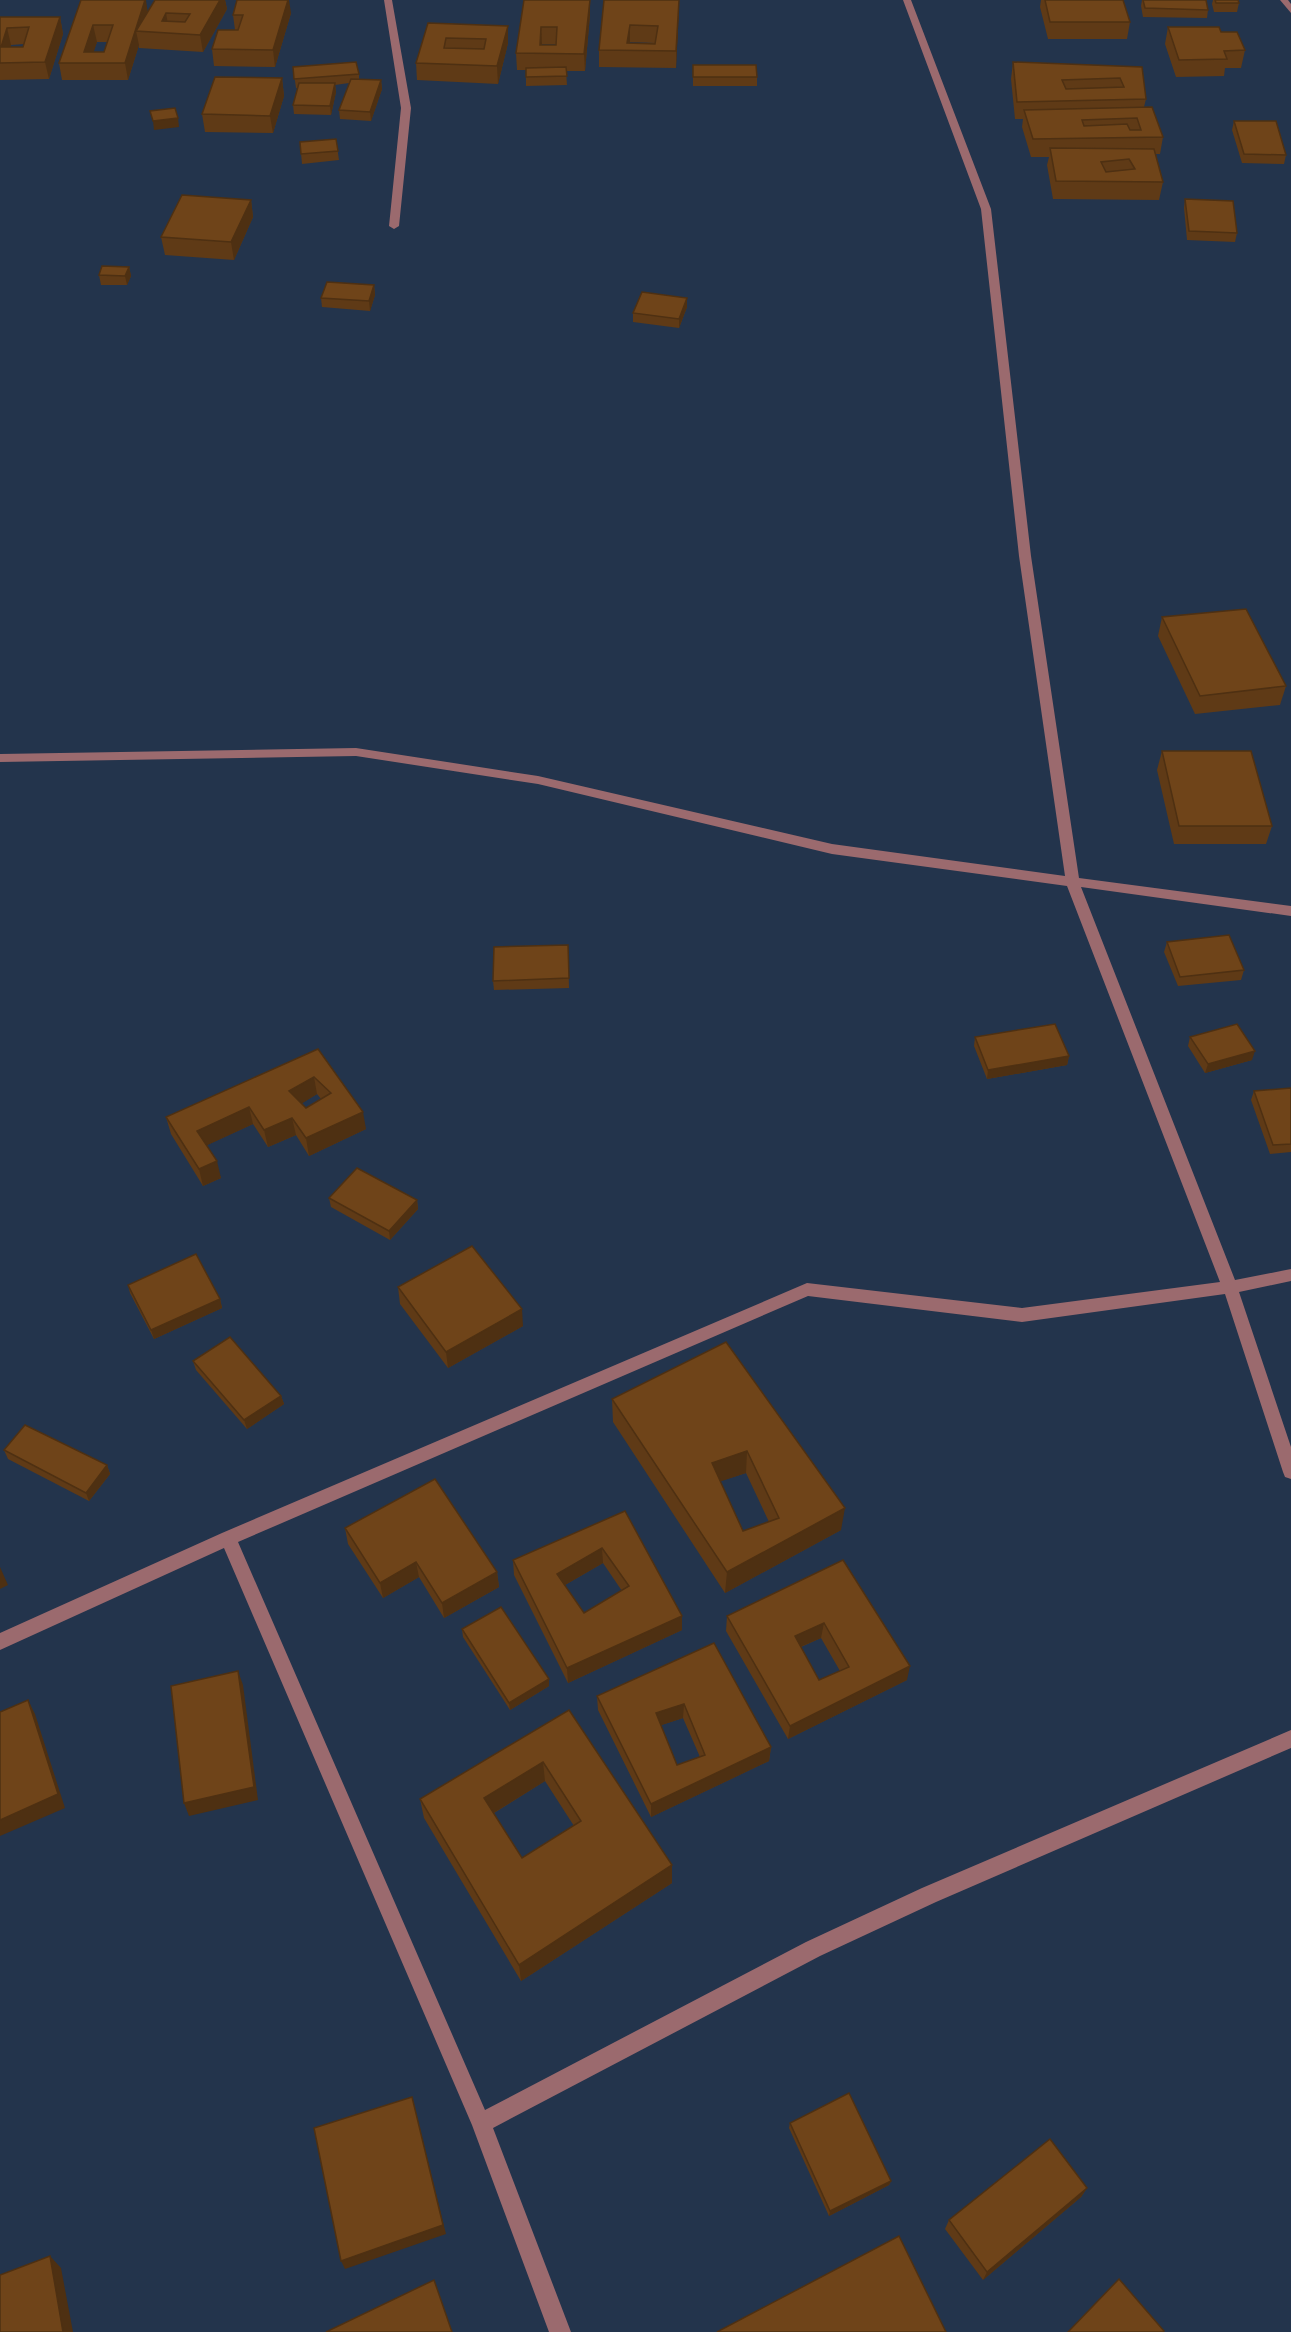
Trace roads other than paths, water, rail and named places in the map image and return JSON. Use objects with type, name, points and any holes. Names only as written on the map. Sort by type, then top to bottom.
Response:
[{"type":"street","points":[[388,0],[406,108],[394,226]]},
{"type":"street","points":[[907,0],[986,209],[1025,556],[1073,883],[1230,1287],[1291,1472]]},
{"type":"street","points":[[1284,0],[1291,10]]},
{"type":"street","points":[[0,758],[356,752],[538,780],[832,849],[1291,911]]},
{"type":"street","points":[[0,1642],[228,1538],[807,1289],[1022,1315],[1230,1287],[1291,1275]]},
{"type":"street","points":[[228,1538],[482,2122],[560,2332]]},
{"type":"street","points":[[482,2122],[813,1949],[929,1895],[1291,1739]]}]
